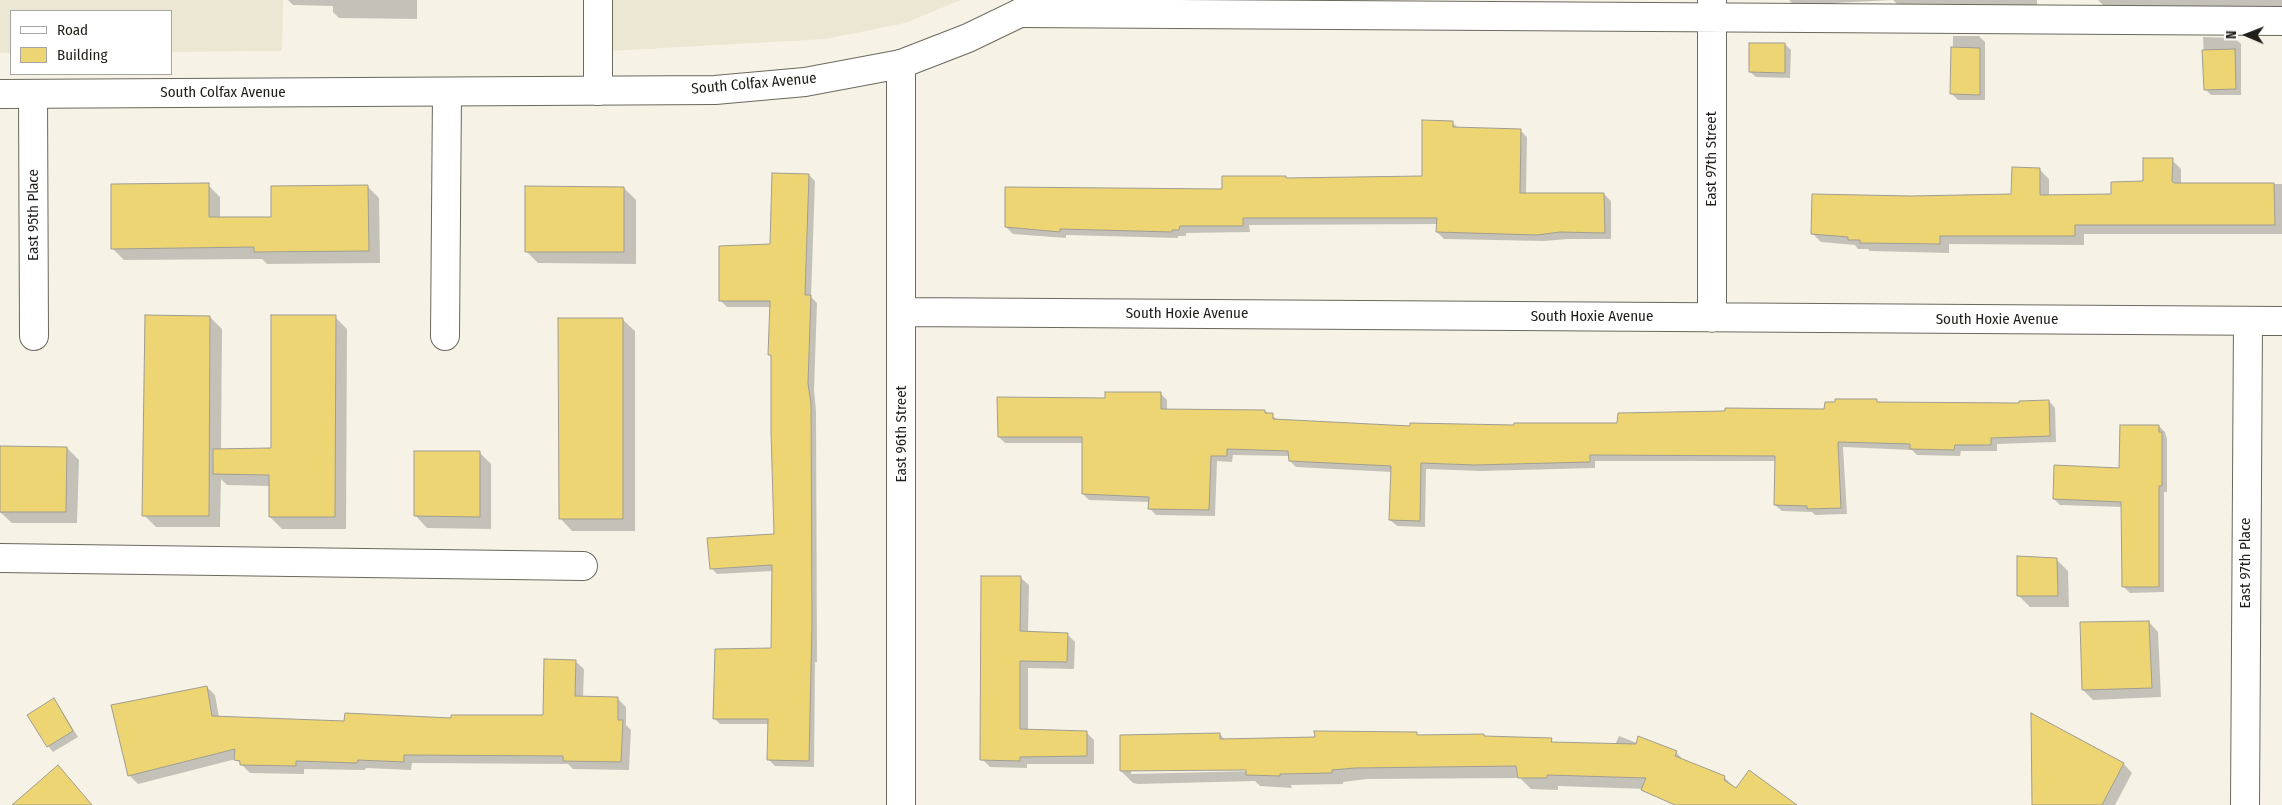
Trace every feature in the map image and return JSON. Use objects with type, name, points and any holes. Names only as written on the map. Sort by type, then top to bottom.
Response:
[{"type":"street","points":[[598,0],[598,91]]},
{"type":"street","name":"South Colfax Avenue","points":[[0,94],[715,90],[805,82],[901,64],[968,38],[1046,0]]},
{"type":"street","points":[[1020,13],[1712,9],[2282,21]]},
{"type":"street","name":"East 97th Street","points":[[1712,9],[1712,318]]},
{"type":"street","name":"East 96th Street","points":[[901,64],[901,805]]},
{"type":"street","points":[[445,336],[447,92]]},
{"type":"street","name":"East 95th Place","points":[[33,94],[34,336]]},
{"type":"street","name":"South Hoxie Avenue","points":[[902,312],[2282,321]]},
{"type":"street","name":"East 97th Place","points":[[2245,805],[2248,321]]},
{"type":"street","points":[[0,558],[583,566]]},
{"type":"shaded area","points":[[0,0],[283,0],[282,51],[172,52],[172,10],[10,10],[10,53],[0,53]]},
{"type":"shaded area","points":[[591,0],[961,0],[905,23],[826,39],[591,52]]},
{"type":"building","points":[[1749,43],[1785,43],[1785,73],[1749,72]]},
{"type":"building","points":[[1951,47],[1980,48],[1980,95],[1950,94]]},
{"type":"building","points":[[2235,49],[2236,89],[2204,90],[2202,50]]},
{"type":"building","points":[[1422,120],[1453,121],[1453,127],[1521,129],[1520,193],[1604,193],[1605,233],[1560,232],[1537,235],[1436,232],[1437,218],[1243,218],[1243,226],[1180,226],[1179,230],[1172,230],[1172,232],[1060,229],[1060,232],[1005,227],[1005,187],[1222,189],[1222,176],[1286,176],[1286,178],[1422,176]]},
{"type":"building","points":[[2143,158],[2173,158],[2172,181],[2174,183],[2274,183],[2275,225],[2075,225],[2075,236],[1940,236],[1940,244],[1860,243],[1860,240],[1848,240],[1848,237],[1811,234],[1812,194],[1911,196],[2011,194],[2012,167],[2040,168],[2040,195],[2111,194],[2111,182],[2143,181]]},
{"type":"building","points":[[772,173],[809,174],[805,295],[811,295],[808,383],[811,404],[812,623],[809,761],[767,760],[768,719],[713,719],[715,649],[771,648],[772,565],[710,569],[707,538],[774,534],[771,355],[768,355],[770,301],[719,301],[719,246],[770,244]]},
{"type":"building","points":[[209,183],[209,217],[271,217],[271,186],[368,185],[369,251],[254,252],[254,247],[111,249],[111,184]]},
{"type":"building","points":[[525,186],[624,187],[624,252],[525,252]]},
{"type":"building","points":[[145,315],[210,316],[209,516],[142,516]]},
{"type":"building","points":[[271,315],[336,315],[335,517],[269,517],[269,475],[213,474],[213,449],[271,448]]},
{"type":"building","points":[[558,318],[623,318],[623,519],[559,519]]},
{"type":"building","points":[[1105,392],[1161,392],[1161,409],[1265,410],[1265,413],[1273,413],[1273,419],[1410,426],[1410,423],[1514,425],[1514,423],[1617,423],[1618,413],[1725,411],[1725,408],[1824,409],[1825,402],[1835,402],[1835,399],[1877,399],[1877,402],[2019,403],[2019,401],[2049,400],[2050,436],[1991,438],[1991,445],[1955,445],[1954,450],[1910,449],[1910,444],[1838,442],[1841,508],[1807,509],[1807,506],[1774,505],[1775,456],[1590,455],[1590,462],[1474,465],[1421,463],[1420,521],[1389,520],[1391,466],[1289,461],[1288,451],[1227,449],[1227,456],[1211,456],[1209,510],[1148,509],[1149,497],[1082,494],[1082,437],[998,437],[997,397],[1105,398]]},
{"type":"building","points":[[2120,425],[2159,425],[2159,432],[2162,432],[2162,486],[2159,486],[2159,587],[2122,587],[2121,502],[2053,499],[2054,465],[2119,468]]},
{"type":"building","points":[[0,446],[67,447],[66,512],[0,512]]},
{"type":"building","points":[[414,451],[480,451],[480,517],[414,516]]},
{"type":"building","points":[[2017,556],[2057,558],[2058,596],[2017,596]]},
{"type":"building","points":[[981,576],[1021,576],[1020,631],[1068,633],[1067,662],[1020,661],[1020,729],[1087,731],[1087,756],[1020,757],[1020,761],[980,760]]},
{"type":"building","points":[[2149,621],[2152,688],[2082,690],[2080,622]]},
{"type":"building","points":[[544,659],[576,660],[575,696],[618,697],[618,720],[623,720],[621,762],[563,761],[563,756],[404,755],[404,762],[358,760],[357,763],[296,761],[296,766],[240,765],[240,761],[234,760],[235,749],[128,776],[111,705],[207,686],[212,716],[344,721],[345,713],[451,718],[451,715],[543,715]]},
{"type":"building","points":[[54,698],[73,731],[47,747],[27,715]]},
{"type":"building","points":[[2031,713],[2124,763],[2102,805],[2032,805]]},
{"type":"building","points":[[1314,731],[1417,732],[1417,735],[1484,734],[1484,736],[1552,738],[1551,742],[1636,744],[1638,736],[1677,751],[1675,756],[1725,776],[1724,780],[1736,788],[1749,770],[1797,805],[1675,805],[1641,790],[1646,778],[1547,775],[1547,778],[1518,778],[1516,766],[1355,768],[1332,770],[1332,773],[1280,774],[1280,776],[1246,775],[1246,770],[1120,771],[1120,735],[1220,733],[1220,739],[1315,737]]},
{"type":"building","points":[[58,765],[92,805],[12,805]]}]
